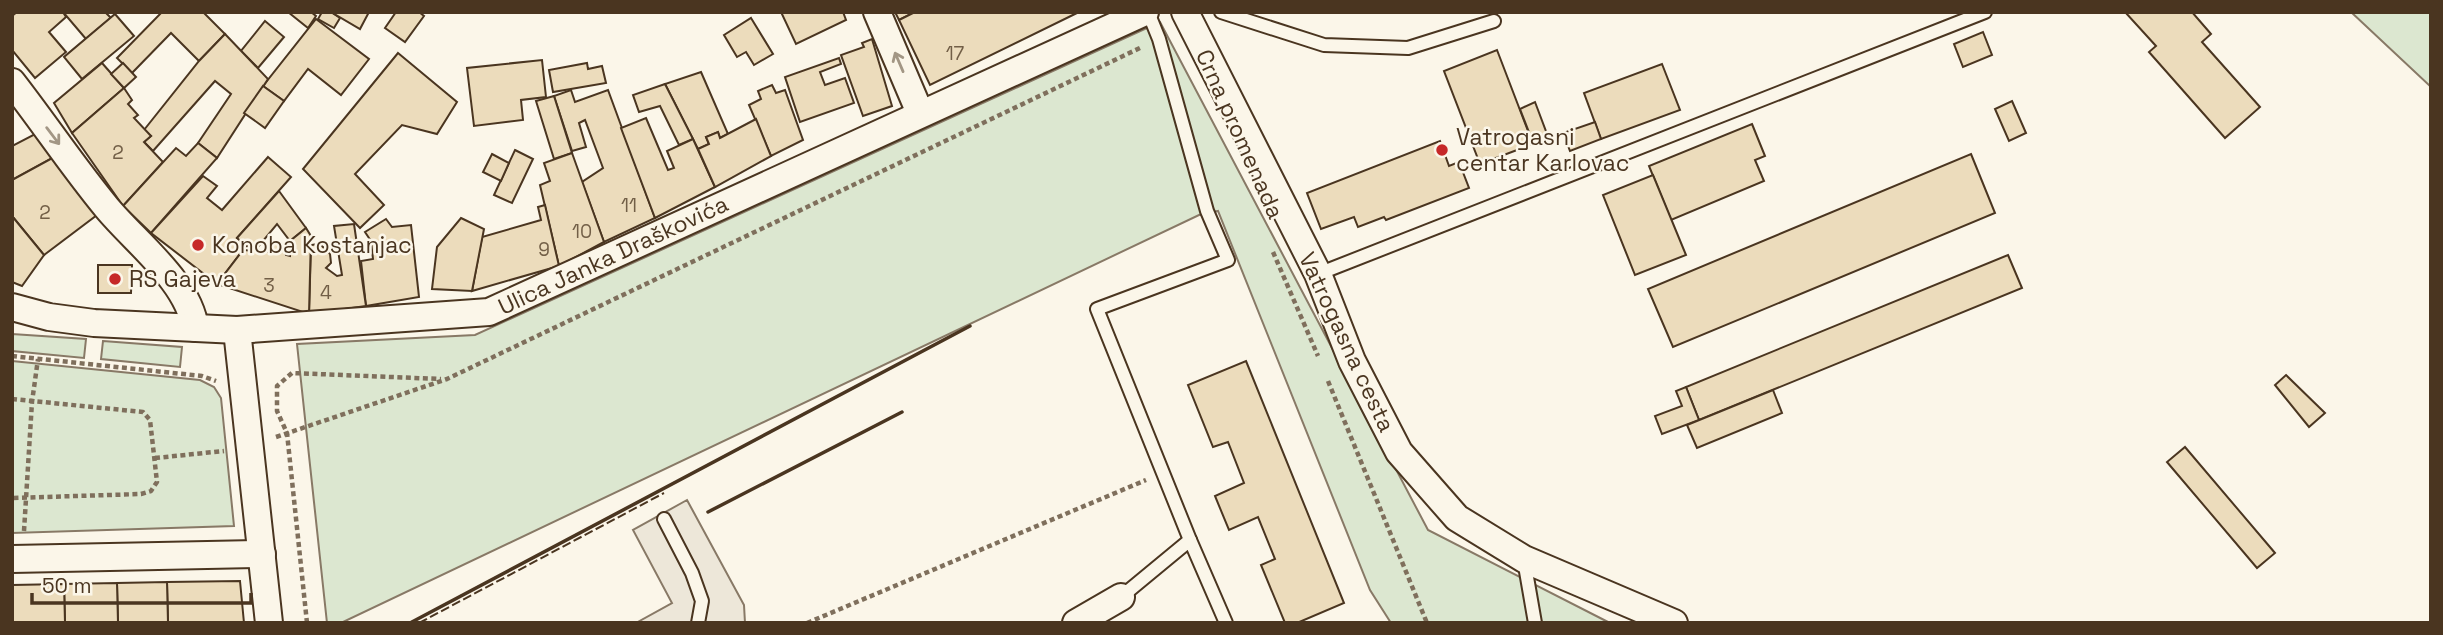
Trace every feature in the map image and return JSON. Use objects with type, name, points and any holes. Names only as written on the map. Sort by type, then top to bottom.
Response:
[{"type":"street","points":[[877,12],[920,113]]},
{"type":"street","name":"Ulica Janka Draškovića","points":[[49,317],[237,330],[489,312],[1146,12]]},
{"type":"street","name":"Vatrogasna cesta","points":[[1185,12],[1318,274],[1352,361],[1399,452],[1457,518],[1524,559],[1674,623]]},
{"type":"street","points":[[12,82],[106,207],[177,285],[188,301],[195,328]]},
{"type":"street","points":[[12,307],[49,317]]},
{"type":"street","points":[[12,323],[49,317]]},
{"type":"street","points":[[237,330],[269,623]]},
{"type":"street","points":[[12,559],[262,554]]},
{"type":"street","points":[[1076,623],[1121,597]]},
{"type":"lane","points":[[1146,12],[1159,39],[1208,211],[1228,260],[1097,309],[1162,473],[1226,623]]},
{"type":"lane","points":[[1220,12],[1324,45],[1408,48],[1494,21]]},
{"type":"lane","points":[[1318,274],[1985,12]]},
{"type":"lane","points":[[664,519],[692,573],[702,601],[698,623]]},
{"type":"lane","points":[[1121,597],[1190,540]]},
{"type":"lane","points":[[1524,559],[1535,623]]},
{"type":"path","points":[[155,458],[232,450],[447,379],[1159,39]]},
{"type":"path","name":"Crna promenada","points":[[1272,249],[1320,362]]},
{"type":"path","points":[[12,356],[202,376],[218,381],[222,389]]},
{"type":"path","points":[[24,522],[32,402],[38,359]]},
{"type":"path","points":[[307,623],[287,433],[277,411],[277,386],[292,373],[447,379]]},
{"type":"path","points":[[1325,374],[1427,623]]},
{"type":"path","points":[[12,400],[143,412],[150,420],[157,482],[151,491],[141,494],[12,498]]},
{"type":"path","points":[[807,623],[1162,473]]},
{"type":"green space","points":[[2351,12],[2431,12],[2431,87]]},
{"type":"green space","points":[[1160,22],[1428,530],[1610,623],[1391,623],[1370,590],[1218,211],[1199,215],[341,623],[327,623],[297,344],[475,335]]},
{"type":"green space","points":[[12,334],[86,339],[84,358],[12,351]]},
{"type":"green space","points":[[103,341],[182,347],[180,367],[101,359]]},
{"type":"green space","points":[[12,361],[200,380],[214,387],[221,398],[234,526],[12,533]]},
{"type":"shaded area","points":[[687,500],[744,605],[745,623],[636,623],[672,603],[633,530]]},
{"type":"building","points":[[17,12],[63,12],[66,17],[49,32],[66,52],[35,78],[12,50],[12,16]]},
{"type":"building","points":[[63,12],[105,12],[111,18],[86,39]]},
{"type":"building","points":[[162,12],[203,12],[225,34],[199,61],[171,33],[132,73],[117,58]]},
{"type":"building","points":[[288,12],[311,12],[316,16],[308,28]]},
{"type":"building","points":[[322,12],[331,12],[340,18],[334,28],[318,19]]},
{"type":"building","points":[[331,12],[369,12],[360,29]]},
{"type":"building","points":[[396,12],[419,12],[424,16],[405,42],[385,28]]},
{"type":"building","points":[[781,12],[843,12],[846,20],[796,44]]},
{"type":"building","points":[[895,12],[915,12],[899,20]]},
{"type":"building","points":[[915,12],[1079,12],[930,85],[899,20]]},
{"type":"building","points":[[2125,12],[2192,12],[2211,34],[2202,42],[2260,107],[2225,138],[2149,52],[2156,46]]},
{"type":"building","points":[[115,14],[134,36],[82,79],[64,57]]},
{"type":"building","points":[[751,18],[773,54],[754,65],[746,52],[737,57],[724,35]]},
{"type":"building","points":[[316,19],[369,59],[341,95],[308,69],[284,101],[263,86]]},
{"type":"building","points":[[265,21],[284,37],[258,68],[241,51]]},
{"type":"building","points":[[1983,32],[1992,55],[1963,67],[1954,44]]},
{"type":"building","points":[[225,34],[268,79],[217,158],[198,143],[231,94],[215,81],[153,151],[144,142],[151,136],[144,130],[199,61]]},
{"type":"building","points":[[872,39],[892,106],[863,116],[841,55],[864,47],[862,43]]},
{"type":"building","points":[[1497,50],[1533,144],[1480,164],[1444,71]]},
{"type":"building","points":[[398,53],[457,102],[437,134],[402,125],[355,174],[384,205],[360,228],[303,169]]},
{"type":"building","points":[[839,58],[841,64],[820,72],[825,85],[845,78],[854,103],[800,122],[785,77]]},
{"type":"building","points":[[542,60],[546,97],[521,100],[523,120],[474,126],[467,68]]},
{"type":"building","points":[[102,63],[124,88],[72,133],[54,103]]},
{"type":"building","points":[[123,63],[136,77],[124,88],[111,74]]},
{"type":"building","points":[[587,63],[588,69],[602,66],[606,83],[553,92],[549,70]]},
{"type":"building","points":[[1662,64],[1680,110],[1601,139],[1584,93]]},
{"type":"building","points":[[701,72],[728,134],[720,138],[718,132],[706,137],[709,144],[698,149],[665,84]]},
{"type":"building","points":[[665,84],[693,139],[679,145],[660,106],[639,112],[633,95]]},
{"type":"building","points":[[772,85],[776,93],[785,90],[803,140],[771,156],[749,105],[761,99],[758,91]]},
{"type":"building","points":[[263,86],[284,101],[265,128],[244,113]]},
{"type":"building","points":[[124,88],[132,100],[128,104],[138,115],[134,118],[151,136],[144,142],[163,162],[123,206],[72,133]]},
{"type":"building","points":[[571,90],[575,102],[608,90],[655,218],[604,242],[582,182],[603,168],[585,120],[579,123],[586,147],[572,151],[554,96]]},
{"type":"building","points":[[554,96],[572,153],[554,159],[536,101]]},
{"type":"building","points":[[2012,101],[2026,133],[2009,141],[1995,109]]},
{"type":"building","points":[[1535,102],[1547,134],[1532,140],[1520,109]]},
{"type":"building","points":[[646,118],[668,170],[674,168],[667,151],[693,139],[715,187],[655,218],[621,128]]},
{"type":"building","points":[[756,119],[771,156],[715,187],[698,149],[709,144],[706,137],[718,132],[720,138]]},
{"type":"building","points":[[1595,122],[1601,139],[1570,151],[1563,133]]},
{"type":"building","points":[[1752,124],[1765,156],[1755,160],[1764,181],[1671,220],[1649,166]]},
{"type":"building","points":[[39,132],[56,156],[12,180],[12,146]]},
{"type":"building","points":[[1440,141],[1449,166],[1459,162],[1469,188],[1386,220],[1384,217],[1358,227],[1354,217],[1321,229],[1307,193]]},
{"type":"building","points":[[198,143],[217,158],[151,233],[123,206],[176,148],[186,156]]},
{"type":"building","points":[[515,150],[533,159],[512,203],[494,195]]},
{"type":"building","points":[[572,153],[604,242],[559,266],[540,185],[550,181],[544,163]]},
{"type":"building","points":[[492,154],[509,163],[501,181],[483,172]]},
{"type":"building","points":[[1971,154],[1995,213],[1673,347],[1648,289]]},
{"type":"building","points":[[56,156],[97,215],[44,255],[12,216],[12,180]]},
{"type":"building","points":[[268,157],[291,177],[237,238],[246,246],[217,284],[151,233],[203,176],[217,186],[207,198],[222,210]]},
{"type":"building","points":[[1653,175],[1686,255],[1635,275],[1603,195]]},
{"type":"building","points":[[279,191],[306,228],[290,241],[277,224],[258,247],[246,246],[237,238]]},
{"type":"building","points":[[545,205],[559,266],[472,291],[482,237],[541,220],[538,207]]},
{"type":"building","points":[[12,216],[44,255],[22,286],[12,282]]},
{"type":"building","points":[[461,218],[484,229],[472,291],[432,289],[437,247]]},
{"type":"building","points":[[386,219],[392,227],[411,225],[419,297],[366,306],[361,261],[373,259],[371,241],[365,232]]},
{"type":"building","points":[[354,224],[366,306],[309,314],[311,245],[320,244],[330,254],[331,263],[326,268],[337,276],[342,275],[334,226]]},
{"type":"building","points":[[306,228],[311,236],[309,314],[217,284],[243,250],[267,252],[274,243],[280,243],[284,246],[286,255],[290,256],[290,241]]},
{"type":"building","points":[[2008,255],[2022,288],[1699,420],[1686,387]]},
{"type":"building","name":"RS Gajeva","points":[[98,265],[132,265],[131,293],[98,293]]},
{"type":"building","points":[[1246,361],[1344,603],[1297,623],[1285,623],[1261,565],[1275,559],[1258,517],[1229,530],[1215,496],[1244,483],[1228,442],[1213,447],[1188,385]]},
{"type":"building","points":[[2286,375],[2325,413],[2309,427],[2275,385]]},
{"type":"building","points":[[1686,387],[1699,420],[1662,434],[1655,416],[1682,406],[1676,391]]},
{"type":"building","points":[[1773,390],[1782,413],[1697,448],[1687,425]]},
{"type":"building","points":[[2185,447],[2275,553],[2257,568],[2167,462]]},
{"type":"building","points":[[240,581],[244,623],[168,623],[167,582]]},
{"type":"building","points":[[167,582],[168,623],[118,623],[117,583]]},
{"type":"building","points":[[117,583],[118,623],[65,623],[64,584]]},
{"type":"building","points":[[64,584],[65,623],[12,623],[12,585]]},
{"type":"fence","points":[[419,623],[664,493]]},
{"type":"wall","points":[[410,623],[970,326]]},
{"type":"wall","points":[[708,512],[902,412]]},
{"type":"place","name":"Vatrogasni centar Karlovac","points":[[1442,150]]},
{"type":"place","name":"Konoba Kostanjac","points":[[198,245]]},
{"type":"place","name":"RS Gajeva","points":[[115,279]]}]
